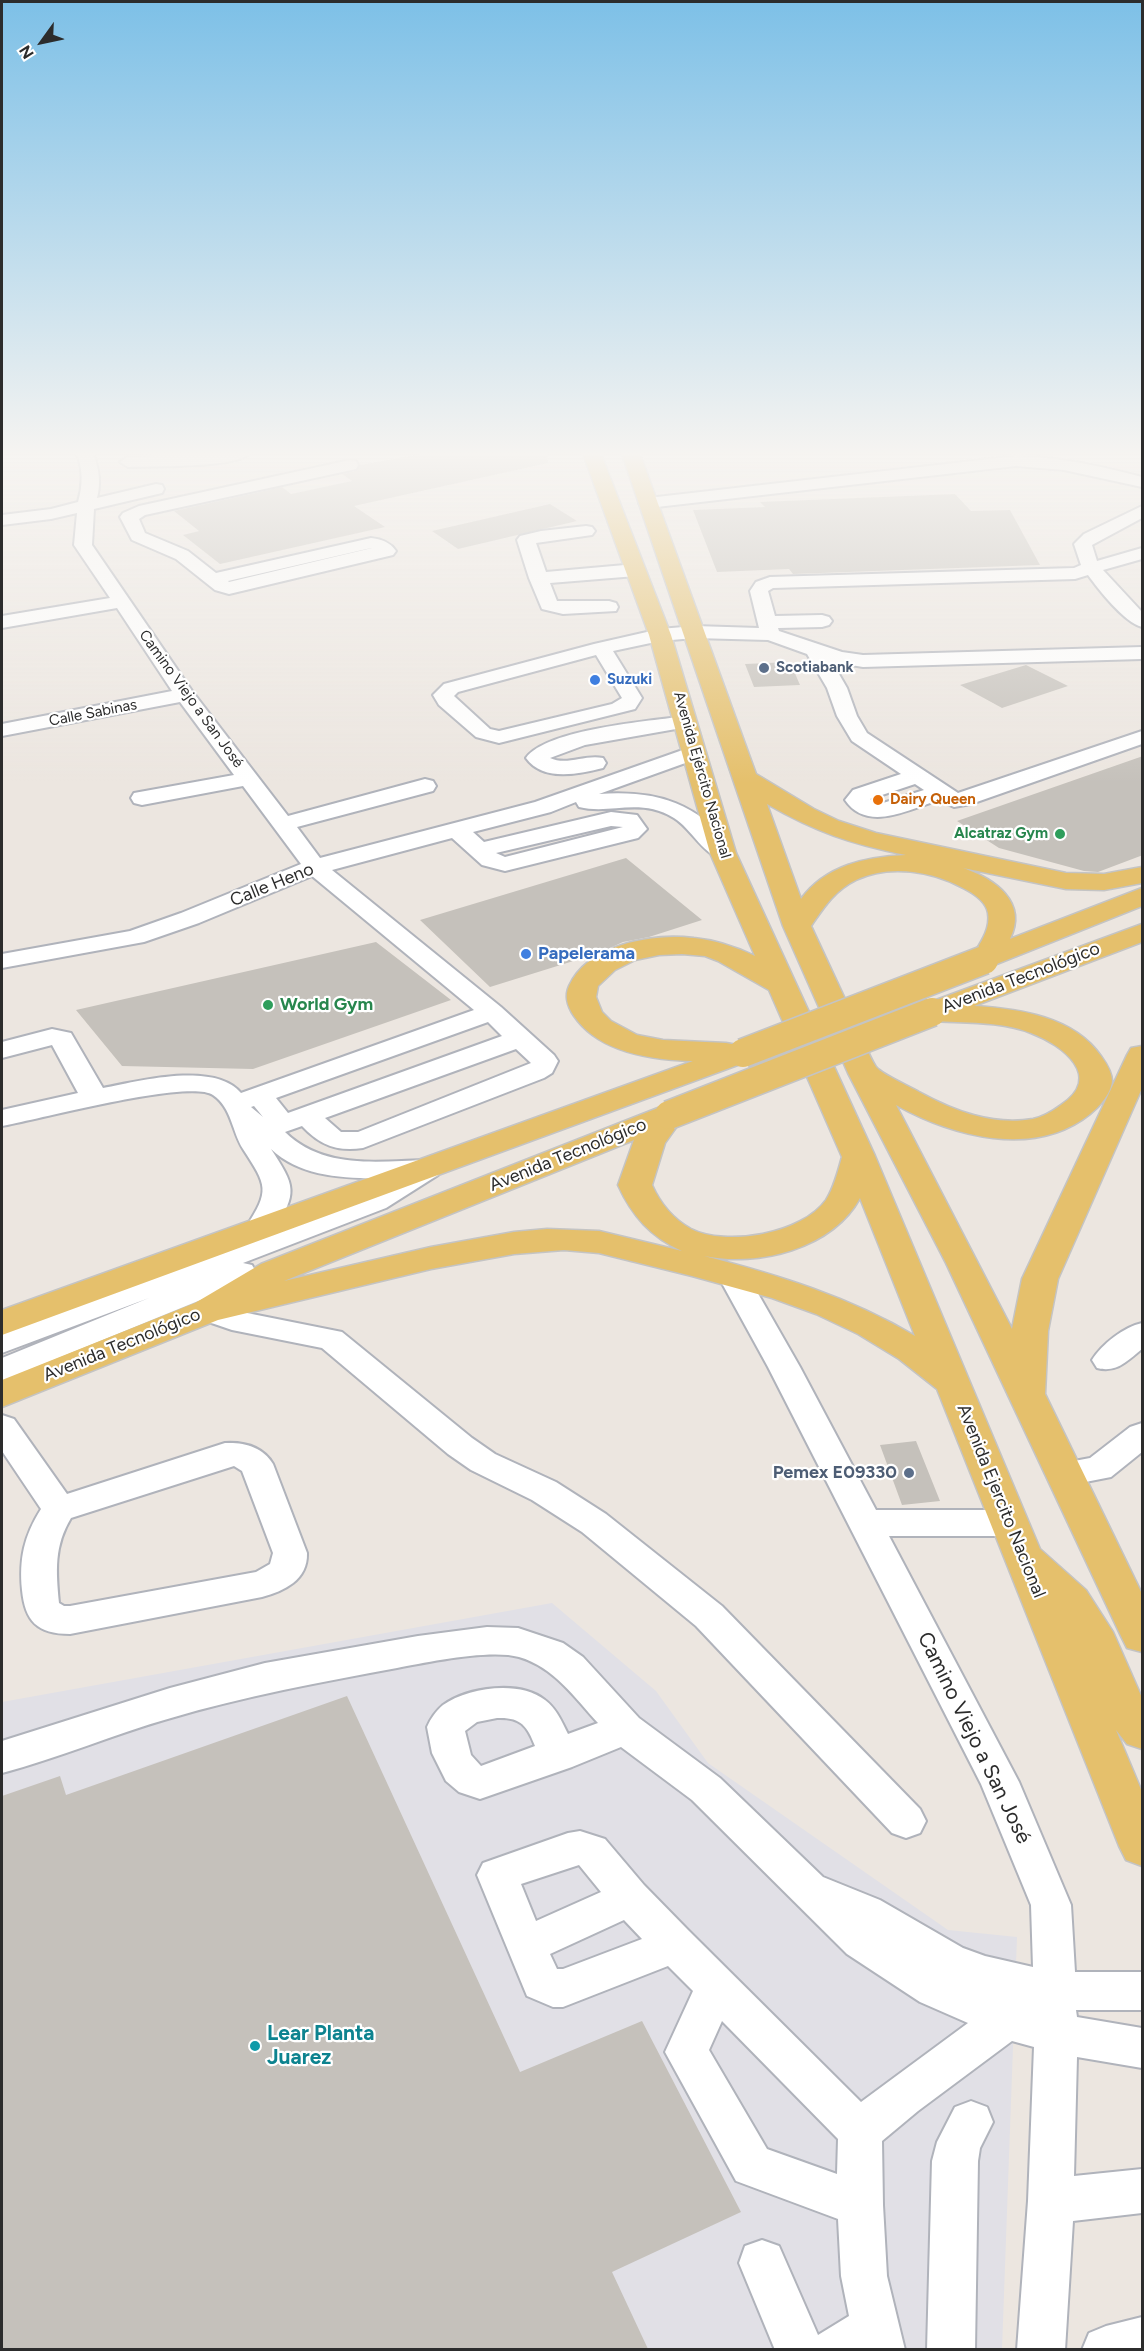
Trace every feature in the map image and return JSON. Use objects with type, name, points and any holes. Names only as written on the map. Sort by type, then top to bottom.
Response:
[{"type":"main road","name":"Avenida Ejército Nacional","points":[[634,564],[660,635],[723,853],[859,1156]]},
{"type":"main road","name":"Avenida Ejército Nacional","points":[[670,564],[797,926],[864,1073]]},
{"type":"main road","points":[[744,777],[805,815],[830,827],[870,840],[1066,881],[1104,882],[1143,875]]},
{"type":"main road","points":[[797,926],[829,885],[843,876],[886,864],[915,864],[934,867],[973,882],[999,903],[1003,916],[1001,930],[984,960]]},
{"type":"main road","name":"Avenida Tecnológico","points":[[2,1323],[743,1053],[1143,896]]},
{"type":"main road","name":"Avenida Tecnológico","points":[[2,1394],[208,1311],[273,1272],[1026,974],[1143,932]]},
{"type":"main road","points":[[743,1053],[677,1050],[627,1042],[604,1030],[589,1018],[582,1006],[581,992],[590,976],[604,964],[620,956],[647,948],[679,945],[708,948],[732,956],[780,984]]},
{"type":"main road","points":[[864,1073],[942,1115],[997,1130],[1028,1129],[1056,1121],[1070,1114],[1087,1100],[1097,1082],[1096,1075],[1085,1056],[1072,1042],[1039,1026],[1011,1019],[932,1012]]},
{"type":"main road","points":[[1027,1395],[1030,1331],[1040,1279],[1143,1055]]},
{"type":"main road","points":[[864,1073],[963,1263],[1143,1636]]},
{"type":"main road","points":[[669,1115],[649,1142],[634,1185],[643,1205],[662,1225],[680,1237],[707,1245],[729,1247],[764,1245],[794,1238],[815,1227],[833,1213],[844,1199],[859,1156]]},
{"type":"main road","name":"Avenida Ejercito Nacional","points":[[859,1156],[1143,1846]]},
{"type":"main road","points":[[208,1311],[393,1264],[553,1238],[599,1242],[812,1298],[855,1316],[890,1335],[923,1356],[954,1385]]},
{"type":"main road","points":[[1017,1540],[1065,1590],[1077,1606],[1092,1631],[1125,1707],[1143,1731]]},
{"type":"street","name":"Camino Viejo a San José","points":[[95,564],[185,695],[315,867],[485,1006],[545,1061],[543,1067],[535,1072],[363,1140],[349,1142],[331,1140],[308,1116]]},
{"type":"street","points":[[193,564],[222,586],[236,587],[334,564]]},
{"type":"street","points":[[213,579],[280,564]]},
{"type":"street","points":[[533,564],[547,603],[552,607],[609,607]]},
{"type":"street","points":[[1090,564],[1107,586],[1143,621]]},
{"type":"street","points":[[1107,564],[1075,573],[770,583],[759,591],[769,628],[815,650],[839,658],[863,661],[1143,653]]},
{"type":"street","points":[[538,578],[636,570]]},
{"type":"street","points":[[1065,589],[1126,585],[1134,589]]},
{"type":"street","points":[[2,622],[121,602]]},
{"type":"street","points":[[601,648],[633,698],[628,705],[619,709],[500,738],[483,733],[446,701],[443,695],[444,692],[460,686],[601,648],[660,635],[769,628],[822,621]]},
{"type":"street","points":[[815,650],[837,688],[847,716],[858,737],[954,800],[963,799],[1143,737]]},
{"type":"street","name":"Calle Sabinas","points":[[2,730],[185,695]]},
{"type":"street","points":[[595,763],[564,768],[541,763],[537,758],[539,753],[563,743],[686,722]]},
{"type":"street","name":"Calle Heno","points":[[2,961],[135,937],[190,918],[315,867],[543,807],[694,752]]},
{"type":"street","points":[[917,776],[861,795],[856,800],[870,810],[881,812],[940,792]]},
{"type":"street","points":[[142,798],[248,778]]},
{"type":"street","points":[[283,824],[425,786]]},
{"type":"street","name":"Calle Heno","points":[[543,807],[632,799],[655,803],[676,809],[694,822],[723,853]]},
{"type":"street","points":[[457,830],[479,850],[490,860],[505,864],[630,833],[636,829],[629,820],[611,819],[479,850]]},
{"type":"street","points":[[252,1114],[485,1006]]},
{"type":"street","points":[[2,1050],[52,1037],[62,1039],[95,1099]]},
{"type":"street","points":[[252,1114],[308,1116],[521,1038]]},
{"type":"street","points":[[2,1118],[184,1084],[215,1085],[252,1114],[285,1148],[312,1161],[336,1167],[364,1169],[428,1168]]},
{"type":"street","points":[[252,1114],[278,1189],[276,1203],[261,1227]]},
{"type":"street","points":[[2,1342],[375,1202],[428,1168]]},
{"type":"street","points":[[2,1370],[299,1248],[355,1240]]},
{"type":"street","name":"Camino Viejo a San José","points":[[733,1276],[784,1367],[1000,1782],[1026,1840],[1051,1905],[1029,1998]]},
{"type":"street","points":[[208,1311],[243,1323],[331,1340],[460,1446],[483,1462],[544,1491],[594,1523],[708,1616],[765,1672],[906,1821]]},
{"type":"street","points":[[1108,1360],[1143,1333]]},
{"type":"street","points":[[2,1427],[59,1509]]},
{"type":"street","points":[[1065,1474],[1099,1468],[1143,1435]]},
{"type":"street","points":[[239,1454],[256,1464],[290,1552],[291,1561],[277,1578],[262,1584],[70,1620],[57,1620],[42,1609],[38,1550],[45,1529],[59,1509],[225,1455],[239,1454]]},
{"type":"street","points":[[865,1523],[1017,1540]]},
{"type":"street","points":[[2,1757],[170,1703],[265,1678],[418,1650],[487,1641],[518,1642],[550,1653],[570,1667],[626,1729],[706,1789],[801,1883],[871,1947],[935,1988],[1029,1998],[1143,1991]]},
{"type":"street","points":[[558,1756],[626,1729]]},
{"type":"street","points":[[673,1943],[643,1959],[563,1988],[553,1988],[542,1983],[497,1875],[568,1850],[580,1848],[591,1851],[630,1898],[673,1943],[860,2131],[860,2205],[864,2276],[879,2338],[836,2349]]},
{"type":"street","points":[[526,1944],[630,1898]]},
{"type":"street","points":[[716,1987],[687,2052],[752,2165],[860,2205]]},
{"type":"street","points":[[1029,1998],[1056,2032],[1051,2201],[1041,2349]]},
{"type":"street","points":[[860,2131],[1029,1998]]},
{"type":"street","points":[[1056,2032],[1143,2048]]},
{"type":"street","points":[[951,2349],[955,2161],[959,2142],[971,2122]]},
{"type":"street","points":[[1051,2201],[1143,2191]]},
{"type":"street","points":[[762,2264],[800,2349]]},
{"type":"street","points":[[1106,2349],[1143,2341]]},
{"type":"shaded area","points":[[552,1603],[656,1691],[708,1763],[948,1930],[1017,1937],[1002,2349],[2,2350],[2,1702]]},
{"type":"building","points":[[714,564],[1040,565],[793,574],[789,569],[717,572]]},
{"type":"building","points":[[790,662],[800,685],[754,687],[745,664]]},
{"type":"building","points":[[1026,665],[1068,686],[1002,708],[960,685]]},
{"type":"building","name":"Alcatraz Gym","points":[[1143,756],[1143,855],[1098,872],[1084,871],[999,848],[957,821]]},
{"type":"building","name":"Papelerama","points":[[626,858],[702,920],[649,937],[623,942],[599,953],[490,987],[420,920]]},
{"type":"building","name":"World Gym","points":[[376,942],[451,1000],[253,1069],[122,1066],[76,1010]]},
{"type":"building","name":"Pemex E09330","points":[[916,1441],[940,1501],[902,1505],[880,1445]]},
{"type":"building","name":"Lear Planta Juarez","points":[[347,1696],[520,2072],[642,2021],[741,2212],[612,2272],[648,2349],[2,2349],[2,1796],[60,1776],[66,1795]]},
{"type":"place","name":"Scotiabank","points":[[764,668]]},
{"type":"place","name":"Suzuki","points":[[595,680]]},
{"type":"place","name":"Dairy Queen","points":[[878,800]]},
{"type":"place","name":"Alcatraz Gym","points":[[1060,834]]},
{"type":"place","name":"Papelerama","points":[[526,954]]},
{"type":"place","name":"World Gym","points":[[268,1005]]},
{"type":"place","name":"Pemex E09330","points":[[909,1473]]},
{"type":"place","name":"Lear Planta Juarez","points":[[255,2046]]}]
